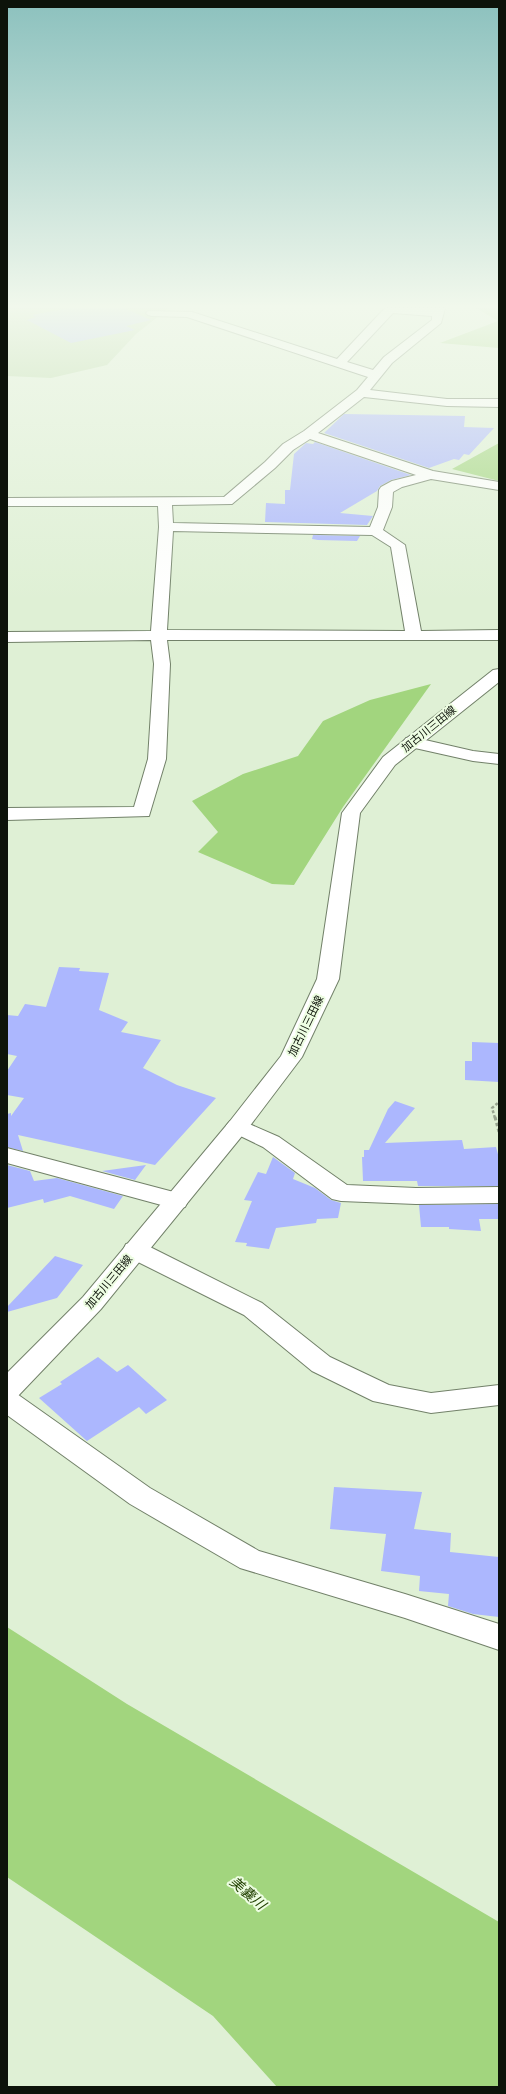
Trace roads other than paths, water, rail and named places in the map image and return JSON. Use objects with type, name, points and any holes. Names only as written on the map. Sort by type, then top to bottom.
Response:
[{"type":"street","points":[[7,502],[227,501],[270,466],[288,447],[309,434],[345,406]]},
{"type":"street","points":[[309,434],[404,468],[431,475],[499,486]]},
{"type":"street","points":[[375,532],[385,507],[386,490],[397,484],[431,475]]},
{"type":"street","points":[[7,814],[142,812],[157,759],[162,664],[159,636],[166,527],[166,502]]},
{"type":"street","points":[[166,527],[233,527],[375,532],[398,545],[414,636]]},
{"type":"street","points":[[7,637],[260,634],[414,636],[499,635]]},
{"type":"street","name":"加古川三田線","points":[[7,1390],[92,1303],[238,1126],[291,1057],[328,979],[351,813],[389,761],[499,674]]},
{"type":"street","points":[[412,742],[473,756],[499,759]]},
{"type":"street","points":[[238,1126],[271,1142],[341,1193],[416,1196],[499,1195]]},
{"type":"street","points":[[7,1155],[176,1201]]},
{"type":"street","points":[[135,1250],[253,1309],[321,1364],[383,1394],[431,1402],[499,1395]]},
{"type":"street","points":[[7,1400],[140,1496],[250,1560],[404,1606],[499,1637]]},
{"type":"water","points":[[499,443],[499,481],[452,469]]},
{"type":"water","points":[[431,684],[343,807],[294,885],[272,884],[198,852],[218,832],[192,801],[243,774],[298,756],[323,721],[370,700]]},
{"type":"water","name":"美嚢川","points":[[7,1627],[127,1704],[499,1922],[499,2087],[277,2087],[213,2016],[7,1877]]}]
